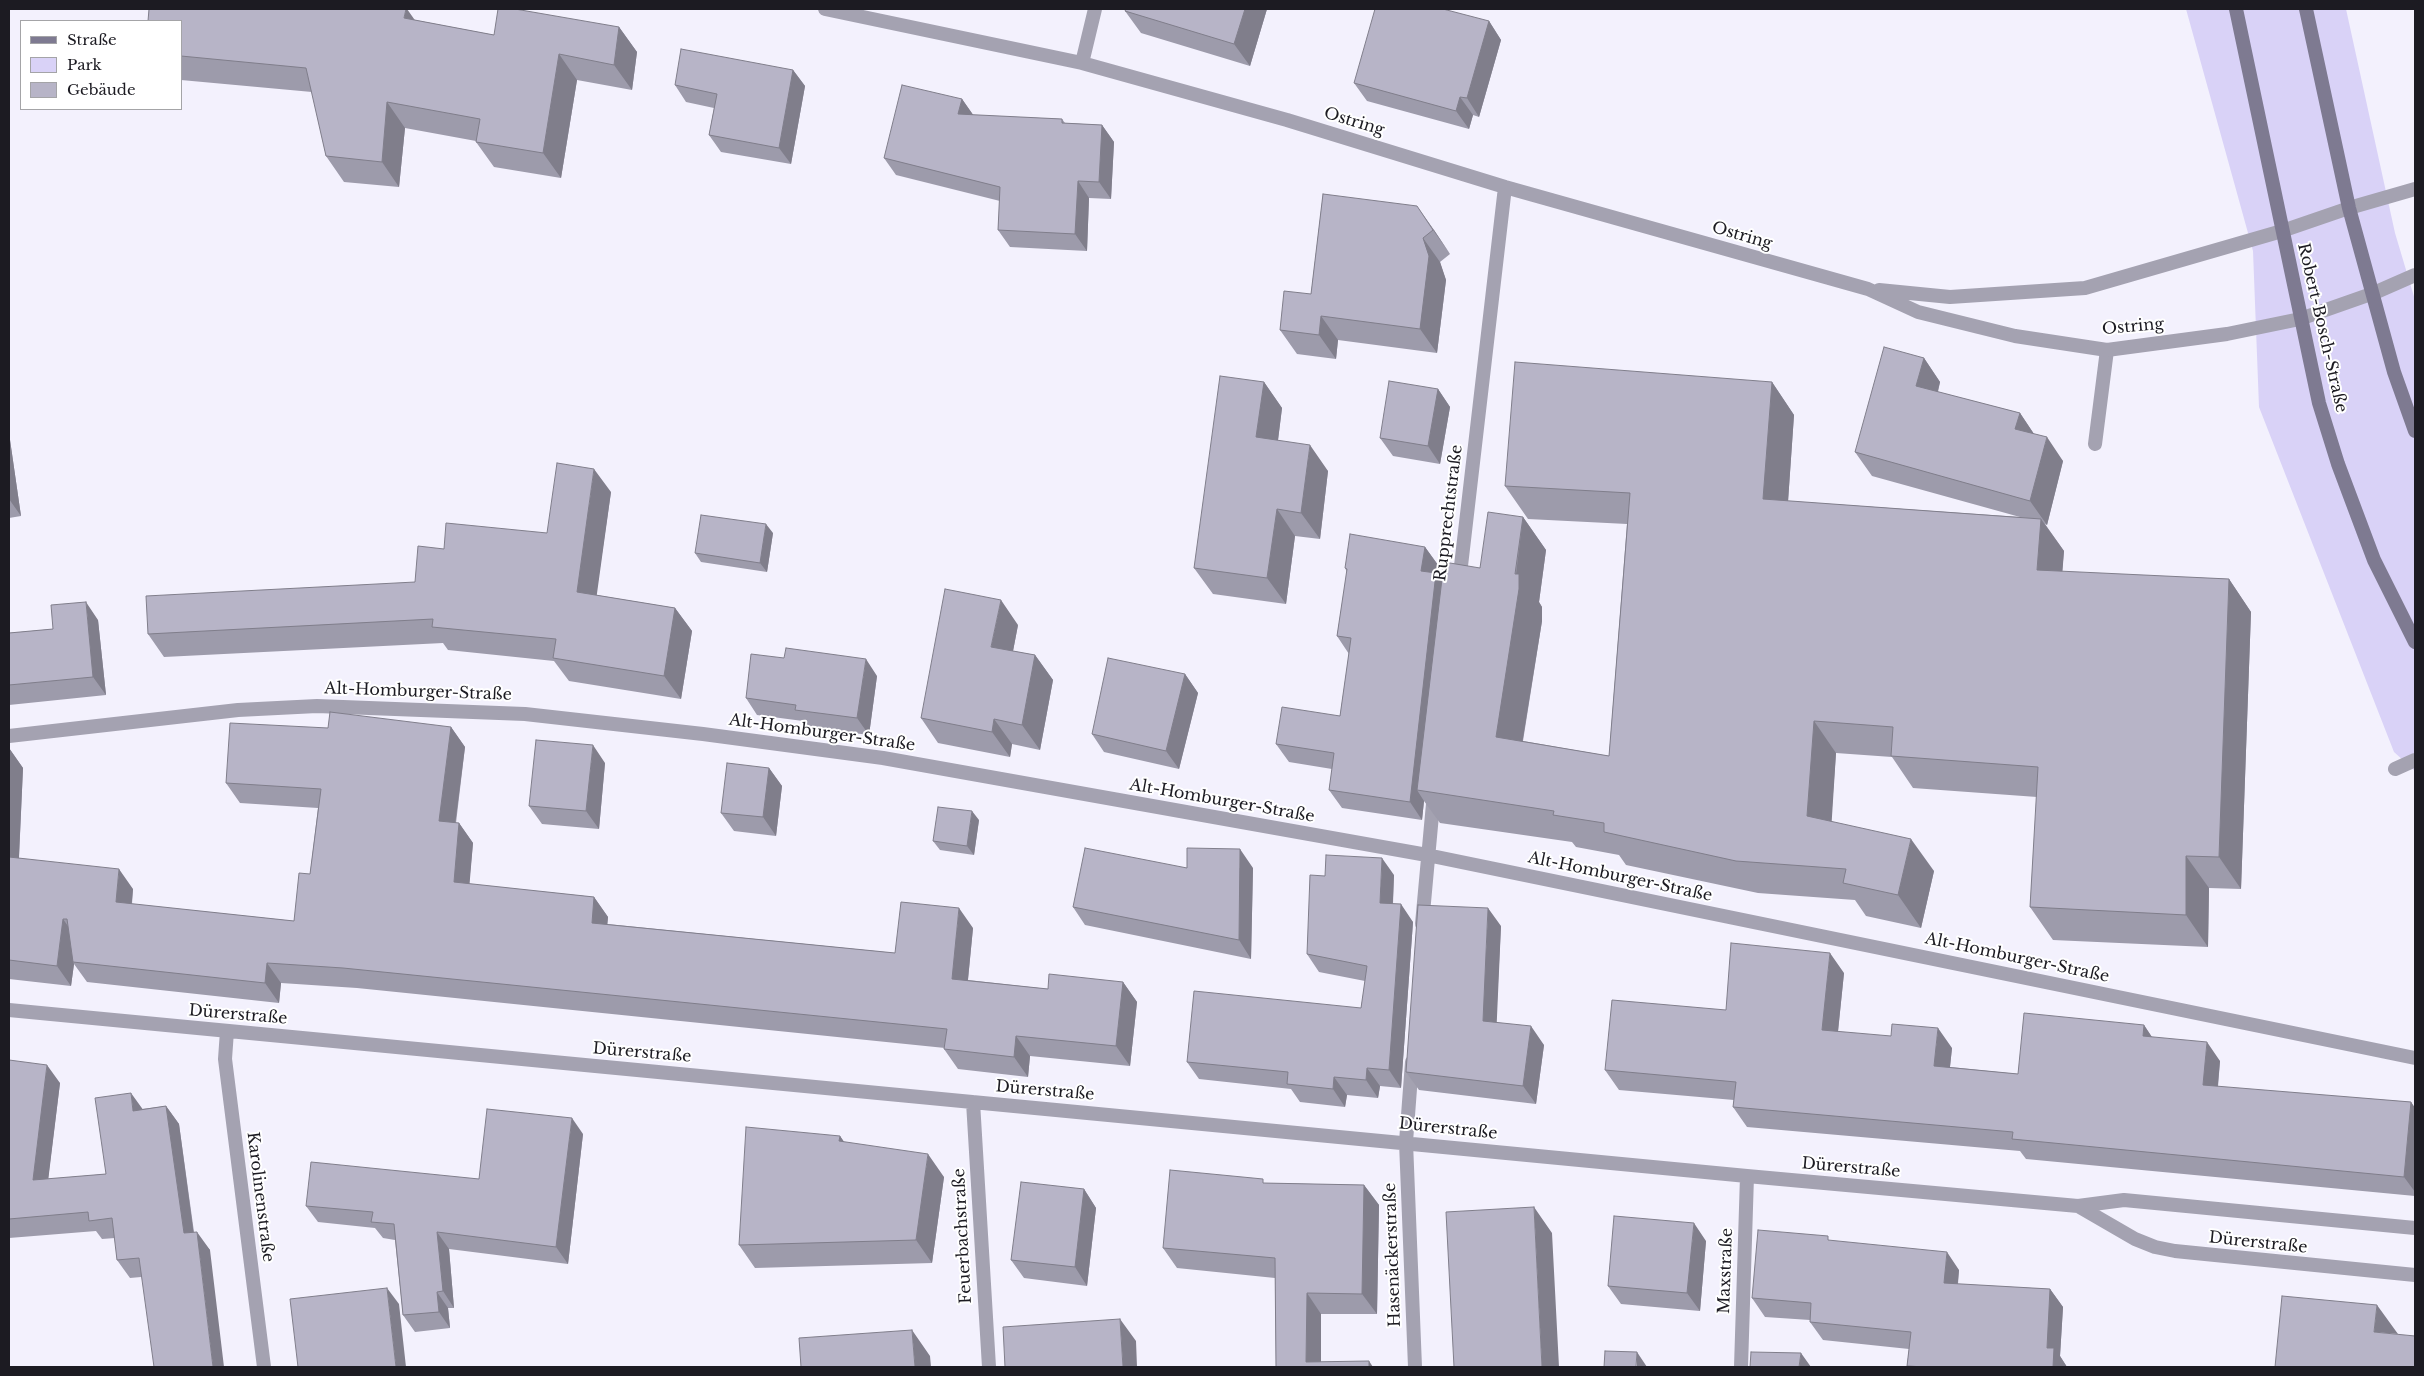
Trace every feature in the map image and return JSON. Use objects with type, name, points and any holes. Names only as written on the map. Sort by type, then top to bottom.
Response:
[{"type":"main road","name":"Robert-Bosch-Straße","points":[[2236,9],[2319,403],[2338,464],[2374,560],[2415,642]]},
{"type":"main road","points":[[2306,9],[2349,208],[2374,293],[2394,372],[2415,431]]},
{"type":"street","name":"Ostring","points":[[824,9],[1082,63],[1287,120],[1505,187],[1868,289],[1918,312],[2015,336],[2107,350],[2227,334],[2300,319],[2374,293],[2415,275]]},
{"type":"street","points":[[1082,63],[1095,9]]},
{"type":"street","name":"Rupprechtstraße","points":[[1457,600],[1505,187]]},
{"type":"street","name":"Ostring","points":[[1868,289],[1950,297],[2085,288],[2282,231],[2349,208],[2415,189]]},
{"type":"street","points":[[2095,444],[2107,350]]},
{"type":"street","name":"Alt-Homburger-Straße","points":[[9,736],[238,710],[317,706],[525,714],[703,734],[882,758],[1427,855],[2415,1058]]},
{"type":"street","points":[[2395,769],[2415,760]]},
{"type":"street","points":[[1421,934],[1427,855],[1436,777]]},
{"type":"street","name":"Dürerstraße","points":[[9,1010],[2078,1206],[2124,1200],[2415,1228]]},
{"type":"street","name":"Karolinenstraße","points":[[227,1031],[225,1059],[264,1367]]},
{"type":"street","points":[[1406,1142],[1414,1043]]},
{"type":"street","name":"Feuerbachstraße","points":[[973,1102],[989,1367]]},
{"type":"street","name":"Hasenäckerstraße","points":[[1406,1142],[1415,1367]]},
{"type":"street","name":"Maxstraße","points":[[1741,1367],[1747,1176]]},
{"type":"street","name":"Dürerstraße","points":[[2078,1206],[2135,1239],[2165,1249],[2415,1275]]},
{"type":"green space","points":[[2186,9],[2346,9],[2395,233],[2415,300],[2415,771],[2394,752],[2259,407],[2253,251]]},
{"type":"building","points":[[149,9],[406,9],[404,18],[494,35],[498,9],[515,9],[619,27],[614,65],[559,54],[543,153],[476,142],[480,119],[387,102],[382,162],[326,156],[306,68],[182,56],[182,20],[148,20]]},
{"type":"building","points":[[1126,9],[1245,9],[1234,44],[1125,11]]},
{"type":"building","points":[[1375,9],[1443,9],[1489,21],[1467,98],[1460,97],[1456,111],[1354,83]]},
{"type":"building","points":[[681,49],[793,70],[779,148],[709,135],[717,94],[675,85]]},
{"type":"building","points":[[902,85],[962,99],[958,114],[1062,119],[1062,123],[1102,125],[1099,182],[1078,181],[1075,234],[998,230],[1000,187],[884,158]]},
{"type":"building","points":[[1323,194],[1417,206],[1433,230],[1423,238],[1429,256],[1420,329],[1321,316],[1319,335],[1280,330],[1284,291],[1311,294]]},
{"type":"building","points":[[1884,347],[1924,358],[1916,386],[2020,413],[2015,429],[2047,437],[2030,501],[1855,452]]},
{"type":"building","points":[[1515,362],[1772,382],[1763,499],[2041,519],[2037,570],[2229,579],[2219,857],[2186,856],[2186,915],[2030,907],[2038,767],[1891,756],[1893,727],[1814,721],[1807,816],[1911,839],[1898,895],[1843,883],[1846,869],[1736,861],[1604,832],[1604,823],[1553,815],[1554,811],[1417,790],[1444,562],[1480,568],[1488,512],[1523,517],[1515,574],[1519,574],[1519,589],[1496,737],[1609,756],[1630,493],[1505,486]]},
{"type":"building","points":[[1220,376],[1264,382],[1256,437],[1310,445],[1301,513],[1277,509],[1267,578],[1194,568]]},
{"type":"building","points":[[1389,381],[1438,389],[1428,446],[1380,438]]},
{"type":"building","points":[[557,463],[594,469],[577,592],[675,608],[664,676],[553,658],[556,639],[432,627],[433,619],[148,634],[146,596],[415,582],[418,546],[444,549],[446,523],[547,533]]},
{"type":"building","points":[[701,515],[766,524],[760,563],[695,553]]},
{"type":"building","points":[[1350,534],[1425,547],[1421,571],[1436,573],[1410,802],[1329,790],[1334,753],[1276,744],[1282,707],[1340,716],[1351,638],[1337,636]]},
{"type":"building","points":[[945,589],[1001,600],[991,647],[1035,655],[1022,725],[994,719],[992,732],[921,718]]},
{"type":"building","points":[[86,602],[93,677],[9,685],[9,633],[53,629],[51,605]]},
{"type":"building","points":[[786,648],[866,659],[857,718],[795,710],[796,705],[746,698],[751,654],[784,658]]},
{"type":"building","points":[[1108,658],[1185,674],[1166,751],[1092,734]]},
{"type":"building","points":[[330,712],[451,727],[439,821],[459,823],[454,882],[594,897],[592,923],[895,953],[901,902],[959,908],[952,979],[1048,989],[1049,974],[1123,982],[1116,1046],[1016,1036],[1014,1057],[944,1049],[947,1029],[343,968],[267,963],[265,983],[73,962],[67,919],[63,919],[57,966],[9,960],[9,857],[119,869],[116,902],[294,921],[299,873],[310,874],[321,789],[226,783],[230,723],[328,728]]},
{"type":"building","points":[[536,740],[593,745],[586,811],[529,806]]},
{"type":"building","points":[[727,763],[769,768],[763,817],[721,813]]},
{"type":"building","points":[[938,807],[972,811],[967,846],[933,841]]},
{"type":"building","points":[[1085,848],[1187,868],[1187,848],[1240,849],[1239,940],[1073,907]]},
{"type":"building","points":[[1326,855],[1382,858],[1380,903],[1401,904],[1389,1070],[1367,1068],[1366,1080],[1334,1077],[1333,1089],[1287,1084],[1288,1072],[1187,1062],[1194,991],[1361,1008],[1367,966],[1307,954],[1310,875],[1325,876]]},
{"type":"building","points":[[1418,905],[1488,908],[1483,1021],[1531,1026],[1523,1086],[1406,1072]]},
{"type":"building","points":[[1731,943],[1830,953],[1822,1030],[1891,1036],[1892,1024],[1938,1028],[1934,1066],[2018,1074],[2024,1013],[2144,1025],[2143,1036],[2207,1042],[2203,1085],[2411,1102],[2404,1177],[2012,1139],[2013,1132],[1733,1107],[1736,1082],[1605,1070],[1612,1000],[1726,1010]]},
{"type":"building","points":[[9,1060],[47,1065],[33,1180],[106,1174],[95,1098],[131,1093],[133,1111],[166,1106],[184,1233],[197,1232],[213,1367],[154,1367],[139,1258],[117,1260],[112,1218],[89,1221],[88,1212],[9,1219]]},
{"type":"building","points":[[487,1109],[572,1118],[556,1247],[437,1232],[443,1291],[437,1292],[439,1312],[403,1315],[394,1224],[371,1222],[373,1212],[306,1206],[311,1162],[479,1179]]},
{"type":"building","points":[[746,1127],[840,1136],[839,1141],[928,1154],[916,1240],[739,1245]]},
{"type":"building","points":[[1170,1170],[1263,1179],[1263,1183],[1364,1185],[1362,1294],[1307,1293],[1306,1362],[1369,1361],[1369,1367],[1276,1367],[1275,1258],[1163,1248]]},
{"type":"building","points":[[1021,1182],[1084,1189],[1075,1267],[1011,1260]]},
{"type":"building","points":[[1534,1207],[1542,1367],[1454,1367],[1446,1212]]},
{"type":"building","points":[[1614,1216],[1694,1223],[1687,1293],[1608,1286]]},
{"type":"building","points":[[1758,1230],[1828,1236],[1828,1240],[1947,1252],[1944,1283],[2050,1289],[2047,1348],[2054,1348],[2053,1367],[1907,1366],[1911,1332],[1810,1322],[1811,1303],[1752,1298]]},
{"type":"building","points":[[387,1288],[396,1367],[298,1367],[290,1299]]},
{"type":"building","points":[[2282,1296],[2377,1305],[2374,1332],[2415,1336],[2415,1367],[2275,1367]]},
{"type":"building","points":[[1120,1319],[1123,1367],[1005,1367],[1003,1327]]},
{"type":"building","points":[[912,1330],[915,1367],[801,1367],[799,1338]]},
{"type":"building","points":[[1605,1351],[1637,1352],[1636,1367],[1604,1367]]},
{"type":"building","points":[[1751,1352],[1801,1353],[1799,1367],[1750,1367]]}]
